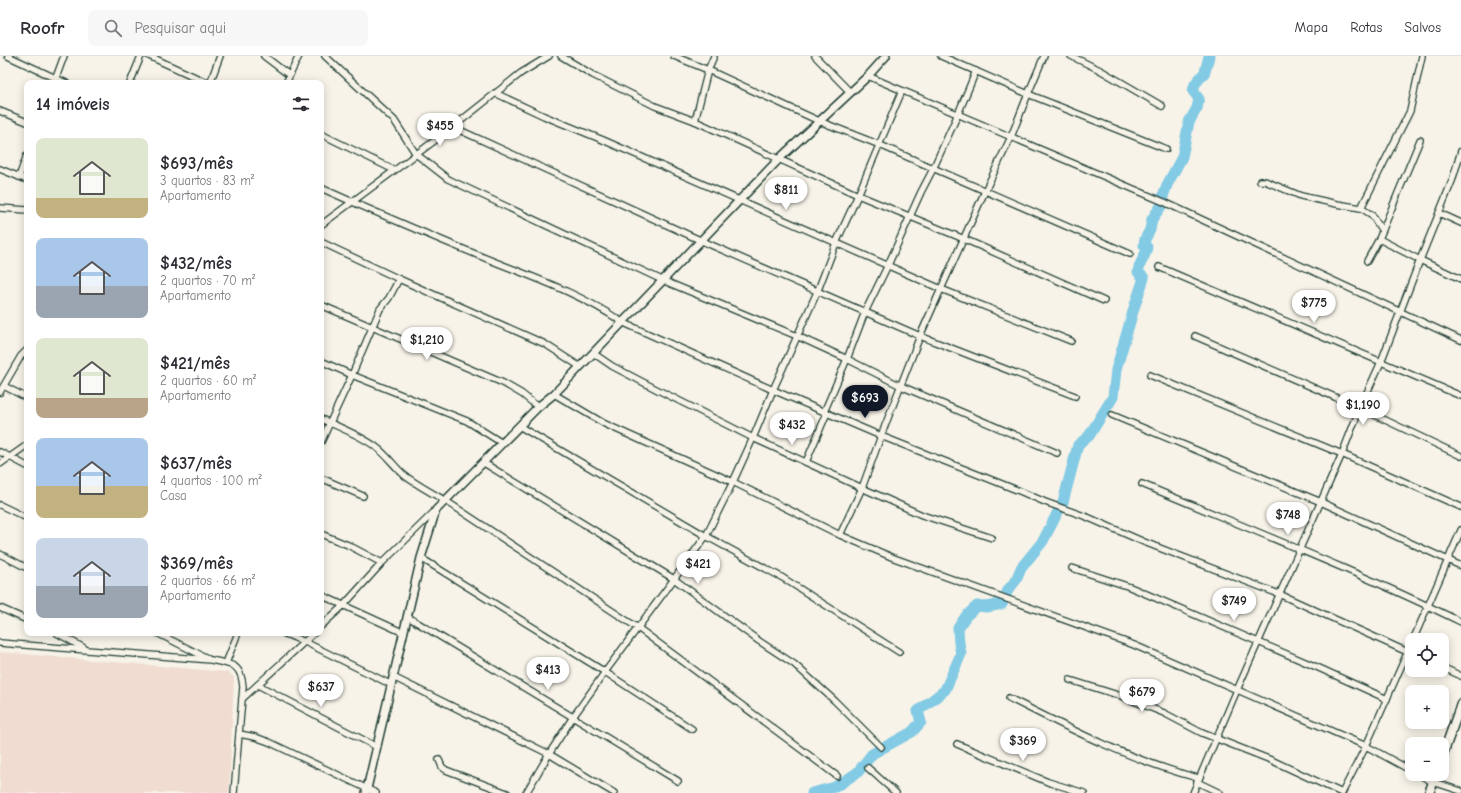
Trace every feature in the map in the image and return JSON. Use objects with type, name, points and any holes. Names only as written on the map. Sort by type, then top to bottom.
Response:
[{"type":"main road","points":[[1449,737],[1461,704]]},
{"type":"main road","points":[[1429,793],[1434,781]]},
{"type":"street","points":[[8,56],[53,80]]},
{"type":"street","points":[[55,80],[64,56]]},
{"type":"street","points":[[131,80],[141,56]]},
{"type":"street","points":[[149,56],[202,80]]},
{"type":"street","points":[[210,80],[220,56]]},
{"type":"street","points":[[264,56],[289,75]]},
{"type":"street","points":[[287,80],[299,56]]},
{"type":"street","points":[[325,56],[394,120],[416,154],[448,179],[662,280],[798,336],[901,386],[1058,453]]},
{"type":"street","points":[[324,223],[453,127],[521,73],[549,56]]},
{"type":"street","points":[[561,56],[593,76],[655,106],[695,121],[858,195],[1104,301]]},
{"type":"street","points":[[674,56],[820,121],[880,145],[1130,254]]},
{"type":"street","points":[[695,121],[708,70],[714,56]]},
{"type":"street","points":[[815,56],[850,92]]},
{"type":"street","points":[[324,623],[343,606],[382,563],[484,463],[538,407],[554,394],[579,366],[779,159],[868,76],[886,56]]},
{"type":"street","points":[[941,56],[1028,94],[1166,149]]},
{"type":"street","points":[[840,535],[862,488],[920,336],[1011,137],[1044,56]]},
{"type":"street","points":[[1071,56],[1100,70],[1162,106]]},
{"type":"street","points":[[1361,208],[1410,111],[1422,56]]},
{"type":"street","points":[[806,462],[865,312],[933,169],[976,71]]},
{"type":"street","points":[[868,76],[1164,202],[1461,340]]},
{"type":"street","points":[[526,793],[548,754],[573,717],[706,536],[733,482],[798,336],[836,243],[880,145],[902,91]]},
{"type":"street","points":[[495,93],[544,116],[941,289],[1071,341]]},
{"type":"street","points":[[0,111],[24,121]]},
{"type":"street","points":[[453,127],[702,240],[920,336],[1075,396]]},
{"type":"street","points":[[324,135],[394,170]]},
{"type":"street","points":[[1367,261],[1379,239],[1420,140]]},
{"type":"street","points":[[1193,793],[1381,362],[1452,181],[1461,151]]},
{"type":"street","points":[[19,177],[24,163]]},
{"type":"street","points":[[0,169],[24,179]]},
{"type":"street","points":[[1260,181],[1301,196],[1361,208],[1372,215],[1382,231]]},
{"type":"street","points":[[324,189],[570,292],[608,312],[622,322],[773,390],[881,436],[1045,502],[1087,517],[1144,542],[1280,594],[1405,651]]},
{"type":"street","points":[[0,208],[24,210]]},
{"type":"street","points":[[1439,213],[1461,223]]},
{"type":"street","points":[[1379,239],[1461,279]]},
{"type":"street","points":[[324,243],[399,279],[545,344],[579,366]]},
{"type":"street","points":[[1159,268],[1461,396]]},
{"type":"street","points":[[324,436],[380,309],[389,298],[399,279]]},
{"type":"street","points":[[324,306],[503,383],[522,394],[538,407]]},
{"type":"street","points":[[1195,336],[1360,408],[1461,456]]},
{"type":"street","points":[[0,392],[20,356],[24,353]]},
{"type":"street","points":[[593,353],[612,366],[753,438],[922,515],[992,538]]},
{"type":"street","points":[[324,362],[467,421],[502,443]]},
{"type":"street","points":[[1150,375],[1342,454],[1461,507]]},
{"type":"street","points":[[4,386],[24,396]]},
{"type":"street","points":[[554,394],[604,424],[733,482],[840,535],[894,558],[1134,645],[1366,746],[1405,767]]},
{"type":"street","points":[[1112,415],[1321,502],[1461,566]]},
{"type":"street","points":[[324,420],[375,446],[389,458],[403,474],[418,485],[446,501],[638,628],[837,776]]},
{"type":"street","points":[[519,426],[706,536],[783,578],[899,652]]},
{"type":"street","points":[[0,464],[24,447]]},
{"type":"street","points":[[0,452],[24,464]]},
{"type":"street","points":[[484,463],[674,579],[759,641],[794,664],[881,747]]},
{"type":"street","points":[[324,479],[363,496]]},
{"type":"street","points":[[1142,484],[1299,550],[1461,622]]},
{"type":"street","points":[[0,505],[24,517]]},
{"type":"street","points":[[366,791],[421,558],[436,510]]},
{"type":"street","points":[[1415,633],[1461,530]]},
{"type":"street","points":[[324,535],[348,545],[382,563]]},
{"type":"street","points":[[0,554],[24,566]]},
{"type":"street","points":[[421,558],[605,672],[692,729]]},
{"type":"street","points":[[1072,568],[1130,587],[1258,641],[1387,699]]},
{"type":"street","points":[[324,597],[404,633]]},
{"type":"street","points":[[0,608],[24,619]]},
{"type":"street","points":[[408,617],[678,781]]},
{"type":"street","points":[[62,636],[86,649]]},
{"type":"street","points":[[163,636],[211,660]]},
{"type":"street","points":[[226,663],[237,636]]},
{"type":"street","points":[[290,636],[392,685]]},
{"type":"street","points":[[242,699],[311,636]]},
{"type":"street","points":[[0,642],[211,660],[234,666],[241,672],[243,687],[234,793]]},
{"type":"street","points":[[1070,680],[1128,699],[1164,713],[1202,733],[1271,760],[1342,793],[1405,663]]},
{"type":"street","points":[[1449,670],[1461,676]]},
{"type":"street","points":[[394,677],[548,754],[614,793]]},
{"type":"street","points":[[258,685],[377,747]]},
{"type":"street","points":[[1008,698],[1075,731],[1136,758],[1198,780],[1220,793]]},
{"type":"street","points":[[240,734],[269,742],[366,791],[376,793]]},
{"type":"street","points":[[957,744],[1048,782],[1084,793]]},
{"type":"street","points":[[439,760],[442,767],[446,770],[507,793]]},
{"type":"street","points":[[868,768],[896,793]]},
{"type":"street","points":[[1441,781],[1461,791]]},
{"type":"shaded area","points":[[0,652],[227,672],[234,677],[229,793],[0,793]]},
{"type":"waterway","points":[[812,793],[835,787],[858,772],[872,754],[912,732],[921,722],[918,711],[945,690],[961,654],[958,628],[966,616],[977,606],[987,607],[1002,604],[1008,590],[1016,580],[1021,568],[1043,541],[1063,502],[1078,445],[1089,436],[1113,397],[1116,370],[1144,278],[1138,272],[1147,247],[1144,245],[1145,239],[1150,230],[1152,219],[1164,202],[1163,196],[1167,185],[1182,157],[1189,122],[1197,108],[1199,99],[1193,91],[1195,84],[1205,72],[1209,56]]}]
